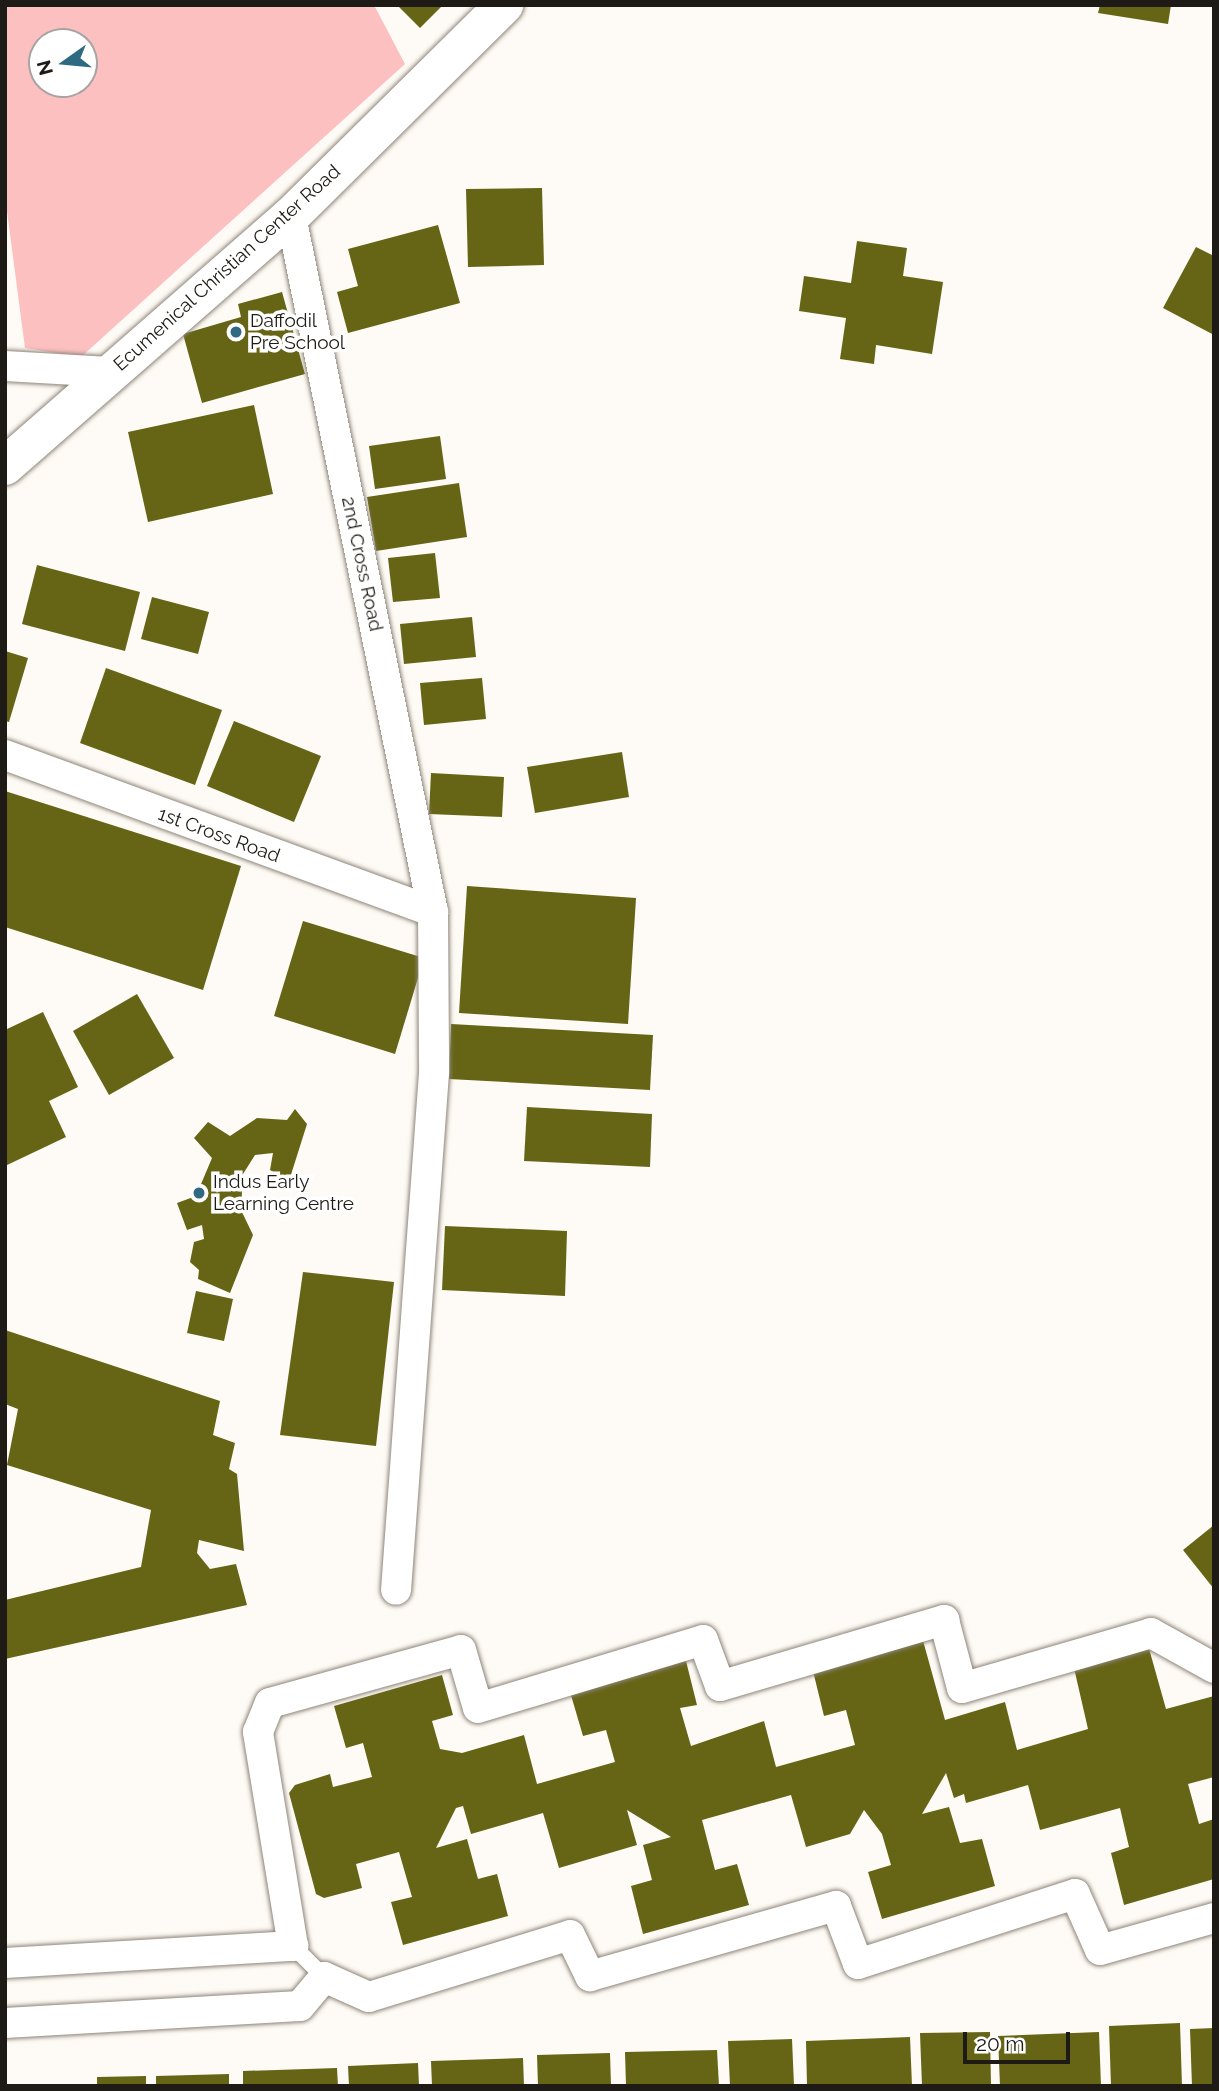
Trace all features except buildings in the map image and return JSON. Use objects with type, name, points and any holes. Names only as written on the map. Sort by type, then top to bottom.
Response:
[{"type":"street","name":"Ecumenical Christian Center Road","points":[[5,466],[291,216],[504,5]]},
{"type":"street","name":"2nd Cross Road","points":[[291,216],[433,912],[434,1073],[396,1590]]},
{"type":"street","points":[[5,366],[110,372]]},
{"type":"street","name":"1st Cross Road","points":[[5,755],[433,912]]},
{"type":"street","points":[[5,1964],[293,1946],[258,1732],[270,1703],[461,1650],[478,1708],[703,1640],[720,1686],[944,1620],[962,1688],[1151,1633],[1214,1668]]},
{"type":"street","points":[[5,2023],[300,2006],[324,1977],[369,1997],[570,1935],[590,1976],[836,1906],[858,1964],[1075,1894],[1100,1950],[1214,1918]]},
{"type":"lane","points":[[293,1946],[324,1977]]},
{"type":"shaded area","points":[[5,5],[374,5],[405,64],[81,357],[25,348],[5,196]]},
{"type":"place","name":"Daffodil Pre School","points":[[236,332]]},
{"type":"place","name":"Indus Early Learning Centre","points":[[199,1193]]}]
